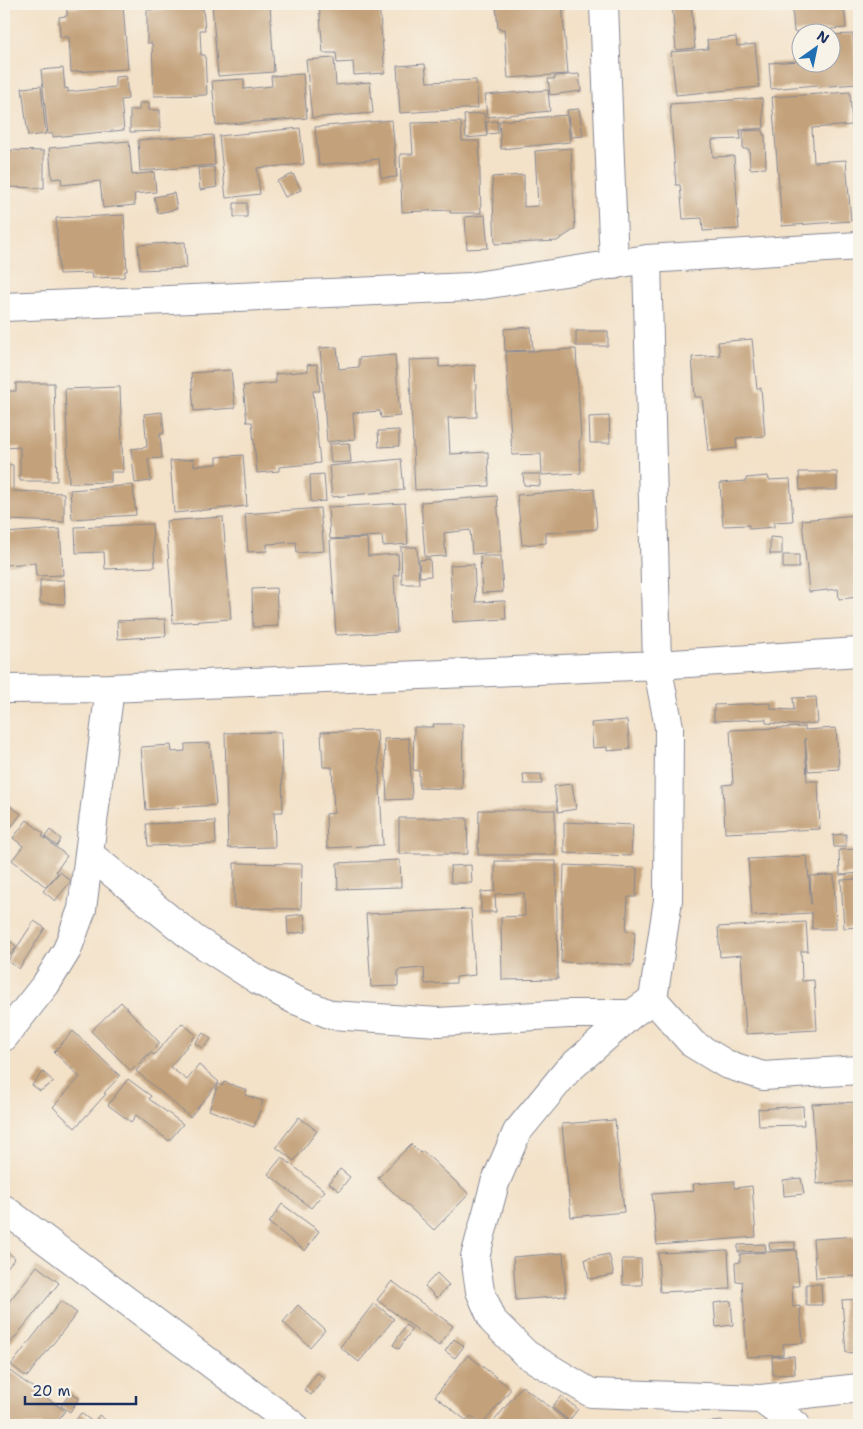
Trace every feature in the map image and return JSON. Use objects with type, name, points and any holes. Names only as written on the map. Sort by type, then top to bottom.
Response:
[{"type":"street","points":[[604,4],[614,265]]},
{"type":"street","points":[[4,307],[470,287],[647,259],[859,246]]},
{"type":"street","points":[[647,259],[657,665],[668,727],[668,900],[642,1006],[567,1071],[517,1132],[495,1183],[475,1257],[480,1291],[493,1321],[526,1354],[591,1393],[761,1399],[859,1388]]},
{"type":"street","points":[[4,690],[110,688],[657,665],[859,652]]},
{"type":"street","points":[[4,1038],[46,984],[67,950],[82,909],[110,688]]},
{"type":"street","points":[[89,854],[194,938],[258,980],[293,999],[332,1015],[438,1022],[568,1014],[642,1006],[693,1044],[726,1064],[763,1076],[859,1070]]},
{"type":"street","points":[[4,1209],[293,1425]]},
{"type":"street","points":[[761,1399],[796,1425]]},
{"type":"building","points":[[212,4],[270,4],[274,72],[218,76]]},
{"type":"building","points":[[319,4],[379,4],[385,73],[354,75],[353,62],[337,63],[336,53],[323,53]]},
{"type":"building","points":[[496,4],[562,4],[568,74],[508,78],[504,29],[498,29]]},
{"type":"building","points":[[672,4],[691,4],[695,48],[676,50]]},
{"type":"building","points":[[792,4],[844,4],[846,28],[840,28],[840,22],[793,22]]},
{"type":"building","points":[[123,5],[128,69],[71,72],[69,37],[60,37],[59,17],[67,16],[67,8]]},
{"type":"building","points":[[203,8],[205,30],[200,30],[201,55],[205,55],[207,95],[154,96],[152,43],[147,43],[147,10]]},
{"type":"building","points":[[853,34],[857,84],[771,89],[769,63],[790,62],[790,72],[840,72],[840,35]]},
{"type":"building","points":[[736,37],[737,46],[755,44],[759,87],[676,95],[671,52],[708,49],[707,40]]},
{"type":"building","points":[[334,58],[336,85],[370,82],[373,113],[312,118],[306,60]]},
{"type":"building","points":[[425,64],[427,82],[476,80],[478,108],[400,113],[397,66]]},
{"type":"building","points":[[63,68],[65,89],[68,88],[68,92],[115,87],[115,77],[126,76],[128,99],[121,100],[124,130],[53,137],[53,134],[48,134],[41,70]]},
{"type":"building","points":[[303,74],[307,118],[216,125],[212,81],[244,79],[244,89],[272,86],[271,76]]},
{"type":"building","points":[[579,74],[581,91],[550,95],[548,79],[555,79],[555,76]]},
{"type":"building","points":[[41,86],[46,134],[28,136],[22,88]]},
{"type":"building","points":[[548,90],[550,111],[487,117],[485,95]]},
{"type":"building","points":[[850,92],[852,125],[812,128],[814,162],[846,160],[851,221],[782,226],[772,97]]},
{"type":"building","points":[[762,98],[764,128],[740,130],[741,139],[712,140],[713,157],[734,156],[739,229],[703,231],[702,218],[683,219],[680,185],[676,185],[670,104]]},
{"type":"building","points":[[139,103],[149,103],[149,110],[160,110],[160,131],[130,132],[130,110],[139,110]]},
{"type":"building","points":[[579,109],[583,136],[571,137],[567,110]]},
{"type":"building","points":[[484,113],[487,136],[466,138],[464,115]]},
{"type":"building","points":[[567,115],[570,142],[501,149],[499,121]]},
{"type":"building","points":[[392,120],[397,177],[381,178],[379,159],[319,165],[315,127]]},
{"type":"building","points":[[497,121],[498,133],[487,134],[486,122]]},
{"type":"building","points":[[461,122],[462,141],[479,141],[481,213],[450,213],[450,210],[402,212],[400,154],[413,154],[411,123]]},
{"type":"building","points":[[300,128],[304,164],[257,168],[260,194],[226,198],[219,136]]},
{"type":"building","points":[[763,130],[763,135],[765,135],[766,168],[750,169],[749,149],[743,149],[743,131]]},
{"type":"building","points":[[213,135],[215,165],[140,171],[138,140]]},
{"type":"building","points":[[129,141],[132,175],[154,172],[156,192],[134,194],[135,205],[103,208],[100,181],[62,185],[61,178],[52,179],[49,148]]},
{"type":"building","points":[[571,148],[575,229],[557,241],[495,244],[492,177],[524,175],[524,207],[538,206],[535,151]]},
{"type":"building","points":[[4,150],[44,151],[44,188],[4,187]]},
{"type":"building","points":[[214,167],[217,187],[200,190],[198,168]]},
{"type":"building","points":[[293,174],[301,190],[285,197],[277,181]]},
{"type":"building","points":[[174,193],[177,209],[158,213],[154,197]]},
{"type":"building","points":[[234,203],[247,203],[247,217],[234,217]]},
{"type":"building","points":[[124,215],[127,271],[125,271],[124,277],[92,278],[91,273],[59,274],[56,218]]},
{"type":"building","points":[[485,215],[488,248],[467,249],[465,217]]},
{"type":"building","points":[[185,242],[187,268],[140,270],[138,245]]},
{"type":"building","points":[[531,327],[533,350],[505,351],[504,329]]},
{"type":"building","points":[[576,331],[608,331],[608,346],[576,346]]},
{"type":"building","points":[[752,339],[757,389],[761,388],[765,436],[736,438],[737,448],[708,451],[702,397],[695,397],[692,357],[720,355],[718,342]]},
{"type":"building","points":[[337,347],[339,369],[359,367],[359,358],[395,355],[400,416],[381,418],[380,411],[353,413],[355,439],[327,442],[320,348]]},
{"type":"building","points":[[576,349],[581,473],[542,475],[541,454],[512,455],[506,352]]},
{"type":"building","points":[[439,359],[439,367],[475,365],[477,417],[448,418],[450,454],[488,452],[489,486],[415,490],[409,360]]},
{"type":"building","points":[[317,364],[320,391],[313,391],[320,463],[279,467],[279,471],[257,473],[252,422],[247,422],[243,386],[276,383],[275,374],[308,371],[307,365]]},
{"type":"building","points":[[231,370],[235,408],[194,411],[191,373]]},
{"type":"building","points":[[16,383],[54,383],[57,481],[20,481],[20,447],[4,448],[4,391],[16,391]]},
{"type":"building","points":[[120,387],[123,472],[111,472],[111,482],[69,483],[65,389]]},
{"type":"building","points":[[162,412],[164,433],[160,434],[162,458],[148,459],[151,481],[135,483],[131,449],[147,447],[144,414]]},
{"type":"building","points":[[609,416],[610,443],[590,443],[589,417]]},
{"type":"building","points":[[399,430],[399,446],[379,447],[378,431]]},
{"type":"building","points":[[349,443],[351,462],[331,463],[329,444]]},
{"type":"building","points":[[243,455],[247,506],[174,513],[170,461],[194,459],[194,466],[217,464],[217,457]]},
{"type":"building","points":[[401,459],[404,490],[332,497],[329,466]]},
{"type":"building","points":[[4,464],[13,465],[13,491],[64,493],[64,522],[4,520]]},
{"type":"building","points":[[799,472],[837,472],[837,490],[800,490]]},
{"type":"building","points":[[324,474],[326,501],[311,502],[310,475]]},
{"type":"building","points":[[523,474],[540,474],[540,486],[524,485]]},
{"type":"building","points":[[768,476],[769,480],[790,479],[793,521],[774,522],[774,527],[749,529],[749,525],[723,526],[720,483],[746,481],[746,478]]},
{"type":"building","points":[[133,485],[136,515],[72,519],[70,490]]},
{"type":"building","points":[[594,489],[597,529],[546,533],[546,543],[522,545],[517,495]]},
{"type":"building","points":[[497,496],[501,552],[472,554],[470,530],[444,533],[446,556],[425,557],[421,502]]},
{"type":"building","points":[[405,503],[408,544],[383,546],[382,536],[330,539],[328,507]]},
{"type":"building","points":[[320,508],[324,551],[297,553],[296,542],[267,544],[267,551],[248,552],[245,514]]},
{"type":"building","points":[[857,515],[859,597],[839,599],[838,589],[809,592],[802,520]]},
{"type":"building","points":[[223,517],[231,619],[173,623],[166,521]]},
{"type":"building","points":[[152,524],[155,567],[105,569],[104,552],[76,553],[75,527]]},
{"type":"building","points":[[60,529],[63,575],[36,576],[35,563],[4,565],[4,533]]},
{"type":"building","points":[[770,537],[782,538],[782,554],[770,554]]},
{"type":"building","points":[[367,538],[368,556],[398,554],[399,575],[394,575],[397,632],[336,635],[330,540]]},
{"type":"building","points":[[401,547],[417,547],[419,584],[402,584]]},
{"type":"building","points":[[783,555],[799,555],[799,568],[783,568]]},
{"type":"building","points":[[480,556],[501,556],[503,592],[482,593]]},
{"type":"building","points":[[430,559],[431,576],[420,577],[419,560]]},
{"type":"building","points":[[474,564],[476,602],[505,601],[506,619],[453,622],[450,565]]},
{"type":"building","points":[[40,580],[64,580],[65,604],[40,603]]},
{"type":"building","points":[[276,588],[278,626],[253,627],[252,589]]},
{"type":"building","points":[[165,619],[166,636],[118,639],[117,621]]},
{"type":"building","points":[[816,697],[818,723],[795,725],[766,723],[766,719],[714,721],[714,705],[771,703],[771,709],[794,710],[793,698]]},
{"type":"building","points":[[627,720],[630,749],[607,751],[607,747],[593,748],[591,723]]},
{"type":"building","points":[[433,724],[463,724],[462,789],[419,788],[419,771],[413,770],[414,727],[434,727]]},
{"type":"building","points":[[805,727],[805,730],[836,728],[839,769],[808,771],[805,738],[807,781],[818,781],[820,829],[725,833],[723,785],[733,784],[730,730]]},
{"type":"building","points":[[377,730],[383,845],[327,848],[326,814],[334,813],[332,767],[323,767],[321,732]]},
{"type":"building","points":[[281,732],[283,812],[274,812],[275,847],[228,848],[225,733]]},
{"type":"building","points":[[409,738],[412,799],[387,800],[384,739]]},
{"type":"building","points":[[210,743],[216,805],[146,810],[141,747],[171,745],[172,752],[185,751],[185,744]]},
{"type":"building","points":[[523,774],[541,774],[542,784],[524,784]]},
{"type":"building","points":[[572,784],[576,809],[558,812],[554,786]]},
{"type":"building","points":[[4,801],[21,814],[4,837]]},
{"type":"building","points":[[479,810],[555,810],[555,855],[478,855]]},
{"type":"building","points":[[399,818],[467,818],[468,854],[399,854]]},
{"type":"building","points":[[27,820],[44,834],[42,836],[67,856],[56,871],[58,873],[46,887],[12,860],[23,846],[13,838]]},
{"type":"building","points":[[215,821],[216,844],[148,846],[146,824]]},
{"type":"building","points":[[564,822],[633,825],[631,856],[564,853]]},
{"type":"building","points":[[50,830],[61,839],[57,846],[45,837]]},
{"type":"building","points":[[846,834],[846,847],[834,847],[833,835]]},
{"type":"building","points":[[859,849],[859,873],[840,875],[839,850]]},
{"type":"building","points":[[807,856],[811,904],[810,876],[834,875],[836,929],[812,929],[812,913],[752,916],[748,859]]},
{"type":"building","points":[[400,860],[401,887],[338,889],[337,863]]},
{"type":"building","points":[[495,861],[556,861],[558,979],[502,980],[501,917],[525,916],[524,893],[495,894],[496,912],[481,912],[481,892],[495,891]]},
{"type":"building","points":[[234,863],[302,864],[301,909],[234,908]]},
{"type":"building","points":[[471,865],[472,883],[451,883],[450,866]]},
{"type":"building","points":[[564,865],[637,868],[636,897],[628,897],[626,931],[635,932],[633,965],[561,962]]},
{"type":"building","points":[[60,872],[71,881],[55,901],[43,891]]},
{"type":"building","points":[[859,879],[859,927],[844,928],[841,880]]},
{"type":"building","points":[[471,909],[475,975],[456,977],[456,983],[425,984],[424,968],[398,970],[398,986],[371,987],[366,914]]},
{"type":"building","points":[[304,914],[306,932],[288,934],[287,916]]},
{"type":"building","points":[[34,921],[45,928],[19,969],[8,961]]},
{"type":"building","points":[[806,922],[808,951],[801,951],[802,981],[814,980],[817,1030],[746,1034],[741,955],[720,957],[718,927]]},
{"type":"building","points":[[8,939],[17,947],[6,958],[4,956],[4,945]]},
{"type":"building","points":[[121,1002],[160,1043],[131,1071],[91,1031]]},
{"type":"building","points":[[182,1023],[196,1035],[170,1067],[187,1080],[199,1065],[219,1082],[190,1117],[136,1071],[151,1053],[154,1055]]},
{"type":"building","points":[[73,1031],[120,1076],[75,1128],[53,1107],[80,1077],[54,1052]]},
{"type":"building","points":[[203,1033],[211,1039],[203,1049],[195,1043]]},
{"type":"building","points":[[43,1072],[54,1082],[40,1091],[32,1085]]},
{"type":"building","points":[[128,1079],[151,1096],[149,1099],[183,1124],[169,1141],[136,1115],[131,1122],[108,1105]]},
{"type":"building","points":[[224,1082],[247,1090],[245,1095],[263,1101],[254,1127],[209,1110],[218,1084],[222,1086]]},
{"type":"building","points":[[859,1102],[859,1181],[817,1184],[812,1104]]},
{"type":"building","points":[[803,1106],[804,1125],[759,1126],[758,1109]]},
{"type":"building","points":[[299,1117],[317,1131],[294,1161],[276,1147]]},
{"type":"building","points":[[615,1120],[624,1212],[571,1217],[562,1124]]},
{"type":"building","points":[[411,1144],[420,1153],[423,1151],[469,1194],[434,1230],[378,1178]]},
{"type":"building","points":[[282,1157],[325,1191],[311,1208],[268,1174]]},
{"type":"building","points":[[340,1169],[350,1177],[339,1191],[329,1183]]},
{"type":"building","points":[[801,1178],[804,1194],[784,1196],[783,1180]]},
{"type":"building","points":[[734,1181],[734,1188],[752,1186],[756,1237],[657,1245],[652,1194],[694,1191],[693,1184]]},
{"type":"building","points":[[282,1204],[319,1231],[305,1251],[269,1223]]},
{"type":"building","points":[[859,1236],[859,1276],[816,1278],[813,1239]]},
{"type":"building","points":[[795,1242],[795,1249],[770,1250],[769,1243]]},
{"type":"building","points":[[765,1244],[766,1251],[738,1252],[738,1245]]},
{"type":"building","points":[[4,1249],[15,1258],[4,1271]]},
{"type":"building","points":[[728,1250],[730,1289],[660,1292],[658,1253]]},
{"type":"building","points":[[796,1250],[799,1286],[792,1286],[793,1307],[800,1306],[803,1343],[783,1344],[783,1355],[747,1357],[742,1281],[736,1282],[735,1263],[740,1262],[740,1254]]},
{"type":"building","points":[[563,1253],[566,1296],[516,1300],[513,1257]]},
{"type":"building","points":[[609,1254],[614,1275],[589,1279],[585,1259]]},
{"type":"building","points":[[622,1259],[641,1259],[642,1285],[623,1285]]},
{"type":"building","points":[[37,1266],[59,1283],[4,1351],[4,1308]]},
{"type":"building","points":[[437,1273],[449,1285],[437,1298],[425,1286]]},
{"type":"building","points":[[392,1281],[453,1326],[439,1346],[377,1300]]},
{"type":"building","points":[[806,1284],[821,1284],[822,1305],[806,1305]]},
{"type":"building","points":[[859,1299],[859,1352],[846,1353],[842,1300]]},
{"type":"building","points":[[61,1301],[77,1313],[27,1377],[11,1365]]},
{"type":"building","points":[[731,1301],[733,1325],[716,1327],[714,1303]]},
{"type":"building","points":[[374,1303],[394,1319],[359,1362],[340,1347]]},
{"type":"building","points":[[298,1305],[325,1330],[310,1347],[283,1322]]},
{"type":"building","points":[[406,1325],[412,1329],[399,1349],[393,1345]]},
{"type":"building","points":[[454,1339],[464,1346],[455,1358],[445,1351]]},
{"type":"building","points":[[468,1355],[511,1389],[482,1425],[471,1416],[467,1421],[435,1396]]},
{"type":"building","points":[[794,1356],[795,1374],[773,1375],[772,1357]]},
{"type":"building","points":[[7,1369],[65,1411],[54,1425],[13,1425],[4,1418],[4,1373]]},
{"type":"building","points":[[317,1373],[325,1378],[311,1395],[304,1390]]},
{"type":"building","points":[[522,1386],[573,1425],[491,1425]]},
{"type":"building","points":[[71,1392],[79,1398],[70,1412],[61,1406]]},
{"type":"building","points":[[561,1396],[578,1409],[569,1421],[552,1407]]},
{"type":"building","points":[[81,1413],[94,1423],[99,1415],[112,1425],[72,1425]]},
{"type":"building","points":[[723,1421],[724,1425],[687,1425],[687,1424]]}]
